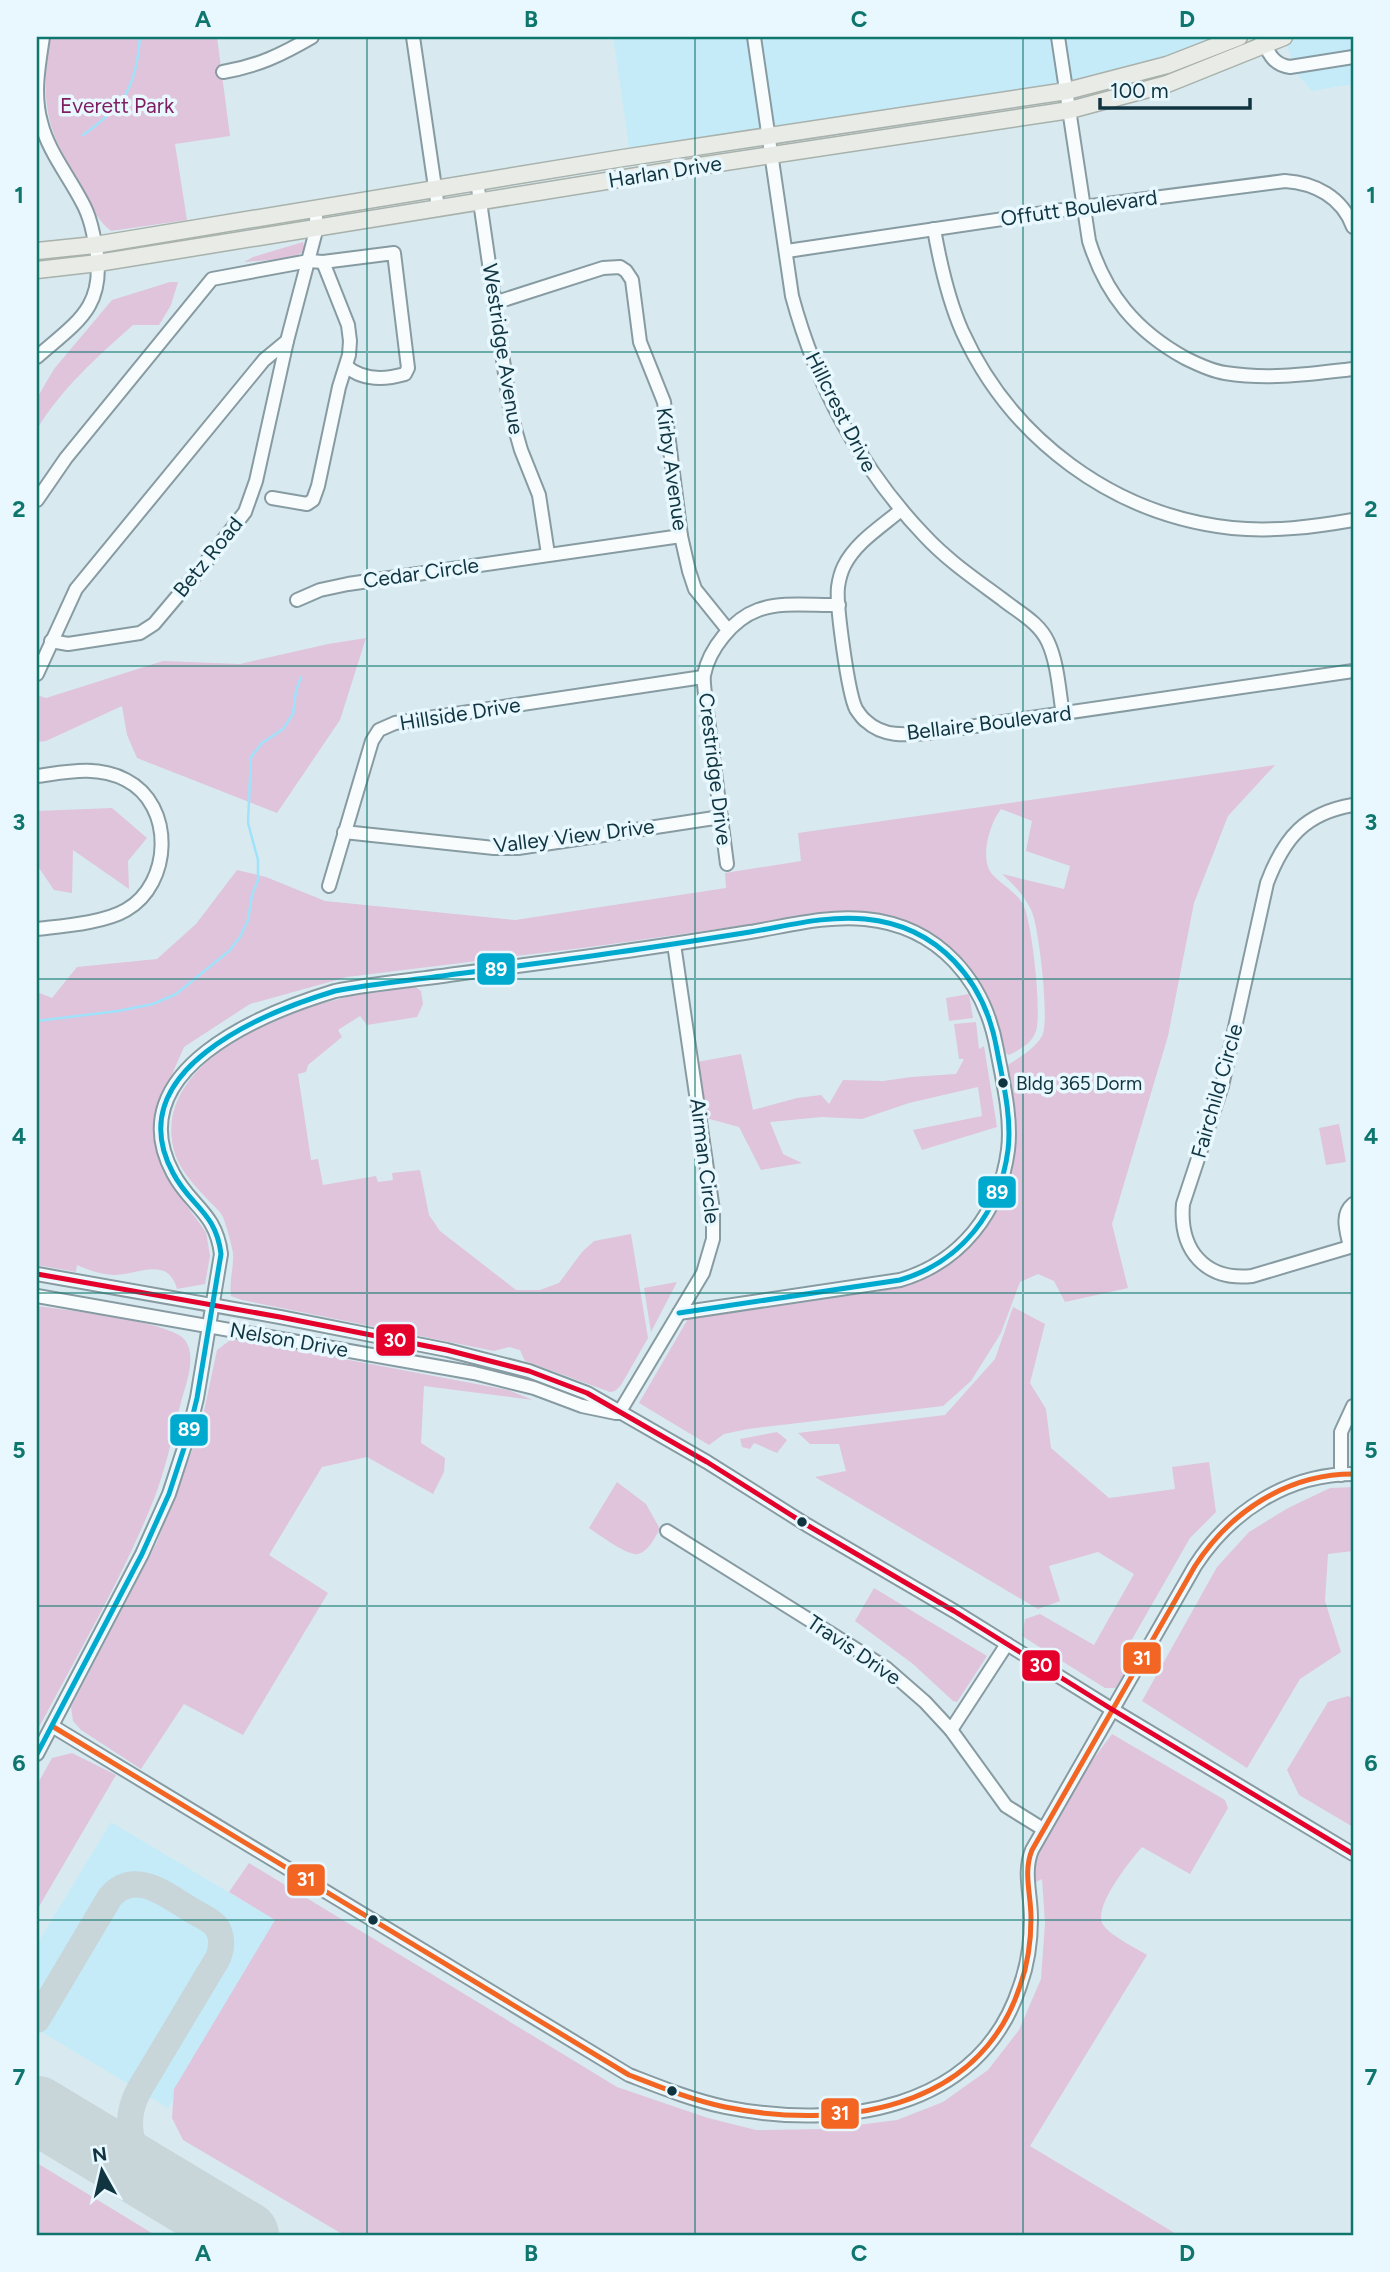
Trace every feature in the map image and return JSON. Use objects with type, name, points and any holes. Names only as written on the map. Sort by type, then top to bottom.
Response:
[{"type":"main road","name":"Harlan Drive","points":[[37,251],[95,245],[477,181],[1067,91],[1167,65],[1239,37]]},
{"type":"main road","name":"Harlan Drive","points":[[37,270],[98,263],[1070,110],[1167,84],[1263,41],[1284,37]]},
{"type":"main road","points":[[37,244],[95,245]]},
{"type":"main road","points":[[37,276],[98,263]]},
{"type":"street","points":[[37,38],[43,37],[37,91],[41,122],[50,148],[83,204],[92,228],[98,263],[96,288],[90,305],[82,317],[37,356]]},
{"type":"street","points":[[223,72],[251,67],[312,37]]},
{"type":"street","points":[[413,37],[438,208]]},
{"type":"street","name":"Hillcrest Drive","points":[[754,37],[792,296],[809,352],[845,428],[880,486],[925,537],[954,563],[1028,618],[1043,633],[1054,660],[1063,715]]},
{"type":"street","points":[[1058,37],[1089,241],[1097,267],[1111,292],[1130,316],[1161,345],[1192,362],[1221,373],[1284,378],[1353,369]]},
{"type":"street","points":[[1263,41],[1274,61],[1280,66],[1290,67],[1353,57]]},
{"type":"street","name":"Westridge Avenue","points":[[477,181],[510,415],[539,495],[548,554]]},
{"type":"street","name":"Offutt Boulevard","points":[[787,251],[1084,207],[1285,181],[1306,183],[1324,192],[1341,205],[1353,227]]},
{"type":"street","name":"Betz Road","points":[[51,641],[68,644],[140,633],[154,624],[245,512],[256,481],[287,341],[317,227],[315,208]]},
{"type":"street","points":[[934,229],[947,290],[962,331],[990,382],[1014,414],[1060,459],[1127,500],[1202,523],[1233,528],[1286,529],[1353,520]]},
{"type":"street","points":[[37,500],[66,458],[212,279],[309,261],[323,262],[394,253],[408,368],[405,374],[390,378],[371,378],[353,372],[346,366]]},
{"type":"street","points":[[272,498],[307,504],[313,500],[346,366],[350,341],[348,325],[323,262]]},
{"type":"street","name":"Kirby Avenue","points":[[495,303],[603,268],[613,266],[626,271],[632,280],[640,342],[664,402],[681,536],[695,589],[728,630]]},
{"type":"street","points":[[37,674],[76,589],[264,360],[287,341]]},
{"type":"street","name":"Bellaire Boulevard","points":[[901,510],[860,544],[840,578],[838,589],[850,690],[856,709],[866,721],[882,732],[900,736],[1063,715],[1353,671]]},
{"type":"street","name":"Cedar Circle","points":[[297,600],[320,590],[348,584],[681,536]]},
{"type":"street","name":"Crestridge Drive","points":[[727,864],[704,677],[714,650],[728,630],[757,610],[839,604]]},
{"type":"street","name":"Hillside Drive","points":[[329,886],[372,741],[379,730],[395,723],[704,677]]},
{"type":"street","points":[[37,776],[82,769],[102,771],[128,780],[143,794],[152,808],[162,831],[163,850],[158,872],[151,886],[126,910],[106,918],[37,929]]},
{"type":"street","name":"Fairchild Circle","points":[[1352,1247],[1252,1276],[1237,1277],[1210,1268],[1198,1259],[1183,1235],[1181,1220],[1183,1204],[1222,1086],[1267,883],[1277,856],[1289,838],[1303,825],[1322,813],[1353,805]]},
{"type":"street","name":"Valley View Drive","points":[[344,832],[494,848],[518,848],[721,817]]},
{"type":"street","points":[[37,1754],[142,1554],[169,1494],[187,1439],[214,1305],[221,1254],[220,1241],[206,1213],[173,1174],[166,1158],[162,1126],[172,1088],[194,1061],[272,1013],[335,991],[828,920],[855,919],[885,923],[929,942],[955,961],[966,973],[987,1010],[999,1062],[1009,1139],[999,1189],[977,1230],[954,1253],[925,1271],[892,1282],[679,1313]]},
{"type":"street","name":"Airman Circle","points":[[619,1413],[707,1264],[714,1228],[710,1182],[674,944]]},
{"type":"street","points":[[1352,1247],[1345,1219],[1353,1204]]},
{"type":"street","name":"Nelson Drive","points":[[37,1274],[447,1350],[500,1363],[587,1393],[707,1462],[1353,1854]]},
{"type":"street","name":"Nelson Drive","points":[[37,1296],[485,1376],[534,1388],[582,1406],[619,1413]]},
{"type":"street","points":[[52,1726],[629,2075],[687,2097],[748,2110],[828,2114],[892,2106],[936,2089],[973,2061],[992,2040],[1010,2011],[1024,1973],[1031,1919],[1027,1865],[1043,1829],[1195,1566],[1223,1529],[1248,1508],[1277,1492],[1314,1478],[1347,1474],[1339,1449],[1341,1432],[1353,1406]]},
{"type":"street","name":"Travis Drive","points":[[667,1531],[886,1668],[925,1702],[951,1730],[1006,1806],[1043,1829]]},
{"type":"street","points":[[951,1730],[1007,1644]]},
{"type":"shaded area","points":[[613,37],[1220,37],[1106,77],[630,153]]},
{"type":"shaded area","points":[[1284,37],[1353,37],[1353,84],[1312,91],[1297,74]]},
{"type":"shaded area","points":[[111,1822],[280,1923],[168,2108],[37,2029],[37,1944]]},
{"type":"green space","name":"Everett Park","points":[[50,37],[217,37],[230,136],[175,144],[187,220],[111,231],[99,218],[61,151],[49,118],[46,83]]},
{"type":"green space","points":[[303,242],[305,251],[292,258],[244,262],[253,257]]},
{"type":"green space","points":[[170,282],[178,282],[171,305],[159,325],[133,325],[69,387],[37,429],[37,398],[54,369],[112,300]]},
{"type":"green space","points":[[366,638],[340,720],[277,813],[137,758],[127,735],[122,706],[46,741],[37,742],[37,695],[46,698],[163,661],[240,664]]},
{"type":"green space","points":[[1275,765],[1228,816],[1194,903],[1168,1036],[1112,1224],[1128,1288],[1065,1302],[1054,1281],[1038,1274],[1020,1282],[1001,1333],[971,1381],[943,1406],[748,1429],[724,1434],[709,1445],[639,1403],[689,1317],[944,1265],[974,1242],[997,1207],[1008,1176],[1005,1067],[1039,1041],[1045,1013],[1040,955],[1032,912],[1019,892],[1002,874],[1064,889],[1070,866],[1026,851],[1032,821],[1001,809],[987,841],[986,859],[992,874],[1023,904],[1033,947],[1038,1006],[1034,1036],[1025,1046],[1009,1055],[1004,1052],[989,1002],[961,959],[921,929],[875,914],[831,913],[590,947],[347,977],[250,1004],[184,1047],[156,1111],[159,1161],[178,1194],[206,1232],[210,1256],[205,1284],[177,1289],[167,1273],[152,1269],[115,1275],[77,1265],[76,1272],[37,1265],[37,992],[52,998],[77,967],[157,959],[196,924],[237,870],[266,877],[325,901],[515,920],[726,888],[725,873],[801,861],[798,833]]},
{"type":"green space","points":[[112,808],[147,838],[128,861],[129,889],[73,850],[72,893],[54,890],[37,865],[37,811]]},
{"type":"green space","points":[[413,985],[421,991],[423,1004],[417,1017],[367,1025],[360,1016],[338,1030],[342,1037],[308,1065],[306,1072],[298,1074],[311,1160],[318,1159],[323,1185],[376,1176],[378,1182],[393,1180],[392,1173],[420,1170],[429,1215],[440,1231],[516,1290],[540,1290],[559,1283],[582,1252],[594,1241],[631,1234],[648,1338],[615,1391],[610,1392],[525,1361],[520,1350],[509,1347],[494,1351],[231,1296],[233,1253],[223,1217],[189,1179],[175,1154],[172,1123],[180,1095],[198,1071],[251,1032],[312,1007],[357,995]]},
{"type":"green space","points":[[969,994],[973,1018],[949,1021],[946,998]]},
{"type":"green space","points":[[976,1022],[979,1049],[984,1046],[997,1127],[922,1150],[913,1130],[982,1116],[978,1087],[909,1103],[862,1119],[822,1117],[770,1122],[783,1154],[802,1163],[761,1170],[739,1127],[706,1118],[697,1062],[741,1054],[753,1110],[797,1098],[821,1095],[829,1104],[843,1080],[883,1081],[956,1074],[964,1059],[959,1059],[954,1024]]},
{"type":"green space","points":[[1339,1124],[1346,1162],[1326,1165],[1319,1128]]},
{"type":"green space","points":[[677,1282],[651,1332],[644,1288]]},
{"type":"green space","points":[[37,1306],[116,1317],[160,1327],[185,1340],[190,1362],[188,1379],[154,1499],[113,1588],[37,1731]]},
{"type":"green space","points":[[1013,1307],[1045,1324],[1030,1383],[1046,1409],[1051,1448],[1109,1498],[1175,1489],[1172,1467],[1209,1462],[1216,1512],[1190,1538],[1127,1648],[1133,1657],[1116,1688],[1105,1688],[1022,1636],[1025,1619],[1040,1614],[1094,1645],[1134,1574],[1098,1552],[1049,1566],[1060,1601],[1038,1609],[815,1477],[846,1471],[839,1444],[810,1444],[798,1433],[945,1415],[995,1359]]},
{"type":"green space","points":[[233,1338],[508,1390],[533,1400],[424,1386],[421,1443],[445,1458],[444,1472],[433,1494],[367,1457],[322,1467],[269,1555],[328,1593],[243,1735],[184,1704],[141,1769],[81,1730],[73,1721],[71,1707],[157,1542],[200,1430],[217,1350]]},
{"type":"green space","points":[[777,1432],[787,1440],[777,1453],[754,1443],[750,1449],[742,1447],[740,1439]]},
{"type":"green space","points":[[617,1482],[646,1504],[660,1529],[648,1547],[638,1554],[621,1549],[589,1528]]},
{"type":"green space","points":[[1353,1487],[1353,1551],[1328,1554],[1325,1601],[1341,1652],[1300,1679],[1247,1768],[1142,1701],[1217,1567],[1249,1532],[1288,1508],[1330,1488]]},
{"type":"green space","points":[[874,1588],[987,1656],[957,1702],[913,1664],[855,1621]]},
{"type":"green space","points":[[1348,1696],[1353,1699],[1353,1827],[1299,1795],[1287,1770],[1328,1702]]},
{"type":"green space","points":[[1112,1734],[1225,1800],[1228,1808],[1190,1874],[1142,1847],[1108,1894],[1101,1915],[1102,1923],[1116,1936],[1147,1955],[1030,2146],[1178,2235],[344,2235],[183,2140],[172,2118],[174,2089],[275,1920],[229,1892],[249,1863],[617,2087],[708,2118],[756,2130],[826,2129],[897,2120],[943,2102],[988,2070],[1019,2030],[1041,1979],[1045,1923],[1042,1879],[1034,1883],[1032,1862],[1077,1781]]},
{"type":"green space","points":[[72,1753],[116,1775],[37,1910],[37,1785],[52,1758]]},
{"type":"green space","points":[[37,2163],[155,2235],[37,2235]]},
{"type":"waterway","points":[[83,135],[109,114],[126,94],[135,70],[140,37]]},
{"type":"waterway","points":[[37,1021],[153,1004],[176,994],[229,951],[240,937],[248,920],[252,895],[258,880],[258,860],[248,823],[251,757],[262,743],[283,729],[293,714],[301,677]]},
{"type":"taxiway","points":[[37,2020],[110,1897],[119,1889],[139,1884],[160,1891],[216,1926],[221,1942],[218,1958],[139,2090],[130,2117],[130,2130],[138,2155],[164,2187]]},
{"type":"taxiway","points":[[37,2101],[59,2124]]},
{"type":"runway","points":[[37,2110],[245,2235]]},
{"type":"transit line","name":"89","points":[[37,1754],[142,1554],[169,1494],[197,1398],[221,1254],[214,1228],[173,1173],[161,1137],[165,1105],[181,1076],[206,1052],[237,1031],[271,1014],[335,991],[365,986],[635,950],[836,918],[865,919],[891,924],[936,945],[954,961],[982,1001],[997,1050],[1008,1113],[1009,1138],[1004,1173],[986,1214],[974,1232],[941,1261],[900,1280],[679,1313]]},
{"type":"transit line","name":"30","points":[[37,1274],[447,1350],[529,1371],[587,1393],[707,1462],[1353,1854]]},
{"type":"transit line","name":"31","points":[[52,1726],[629,2075],[688,2097],[768,2114],[813,2116],[857,2112],[900,2102],[938,2086],[973,2061],[1000,2028],[1020,1986],[1027,1961],[1031,1918],[1028,1867],[1032,1850],[1195,1566],[1209,1547],[1243,1513],[1283,1489],[1305,1481],[1353,1474]]},
{"type":"place","name":"Bldg 365 Dorm","points":[[1003,1083]]}]
